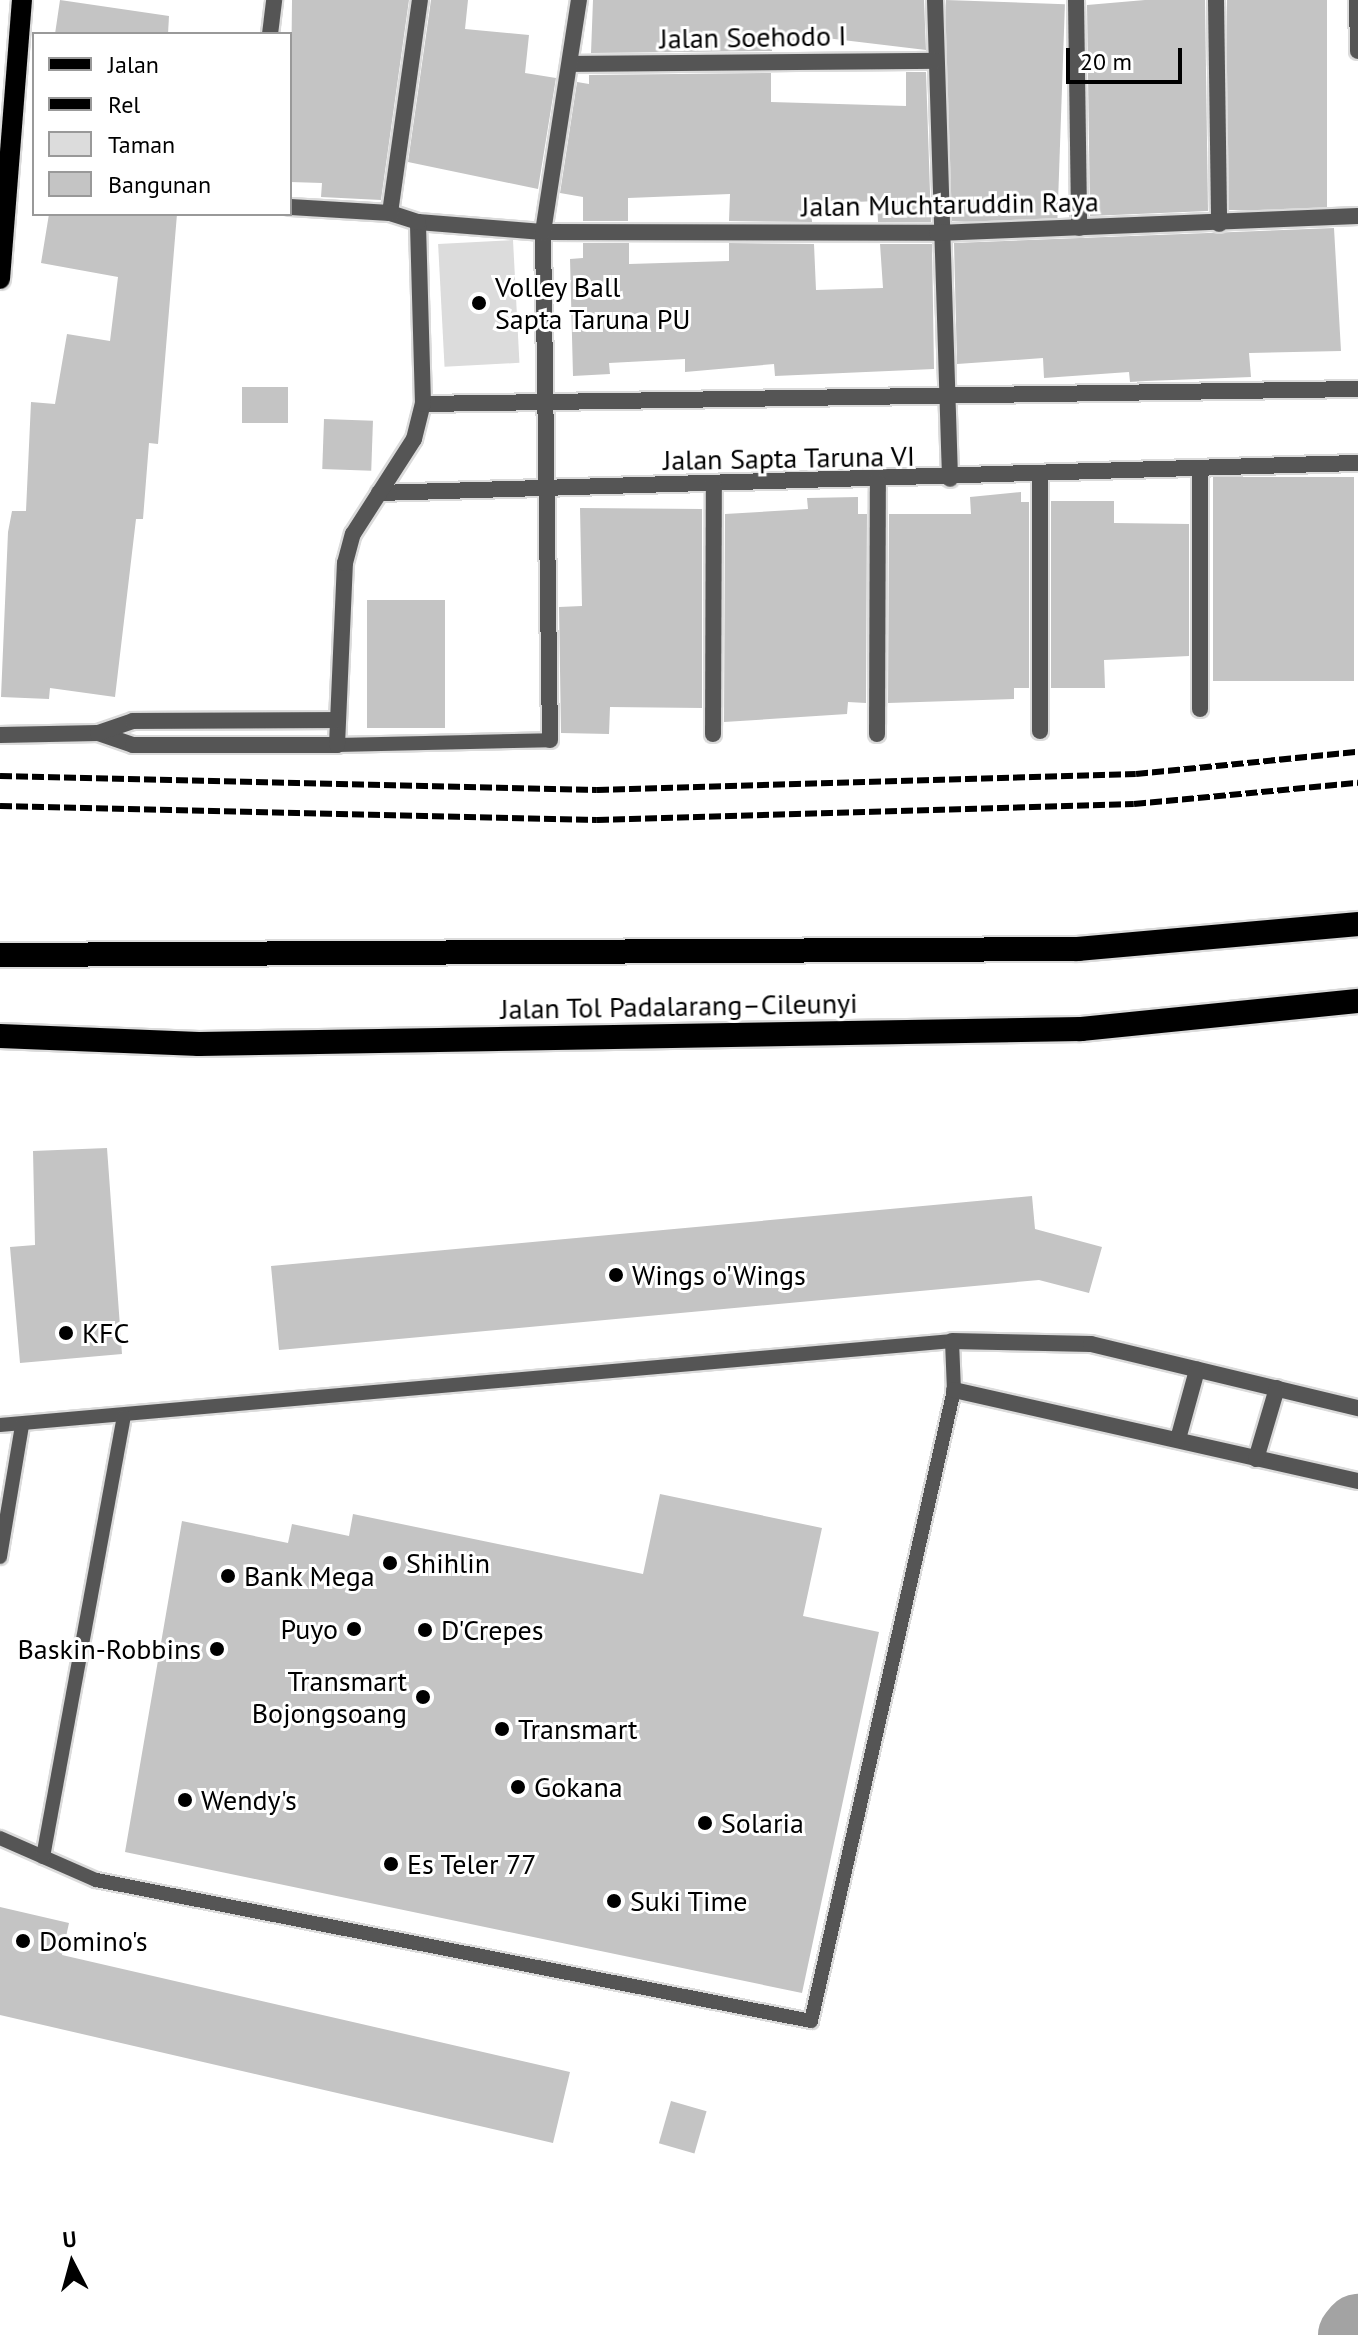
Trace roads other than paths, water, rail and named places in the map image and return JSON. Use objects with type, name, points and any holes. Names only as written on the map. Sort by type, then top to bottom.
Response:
[{"type":"highway","name":"Jalan Tol Padalarang–Cileunyi","points":[[0,955],[190,958],[1078,949],[1358,924]]},
{"type":"highway","name":"Jalan Tol Padalarang–Cileunyi","points":[[0,1036],[199,1044],[1081,1029],[1358,1001]]},
{"type":"main road","points":[[0,279],[22,0]]},
{"type":"street","points":[[270,32],[274,0]]},
{"type":"street","points":[[390,213],[420,0]]},
{"type":"street","points":[[550,740],[552,489],[543,232],[572,64],[579,0]]},
{"type":"street","points":[[935,0],[937,233],[950,479]]},
{"type":"street","points":[[1076,0],[1079,228]]},
{"type":"street","points":[[1216,0],[1219,224]]},
{"type":"street","points":[[1357,0],[1358,51]]},
{"type":"street","name":"Jalan Soehodo I","points":[[572,64],[935,61]]},
{"type":"street","name":"Jalan Muchtaruddin Raya","points":[[292,207],[390,213],[418,222],[543,232],[937,233],[1358,216]]},
{"type":"street","points":[[98,733],[133,745],[337,745],[345,563],[379,493],[414,439],[423,404],[418,222]]},
{"type":"street","points":[[423,404],[1358,389]]},
{"type":"street","name":"Jalan Sapta Taruna VI","points":[[379,493],[878,482],[1358,463]]},
{"type":"street","points":[[1200,468],[1200,709]]},
{"type":"street","points":[[1040,476],[1040,731]]},
{"type":"street","points":[[877,734],[878,482]]},
{"type":"street","points":[[713,734],[714,486]]},
{"type":"street","points":[[0,735],[98,733],[133,721],[337,720]]},
{"type":"street","points":[[952,1341],[1091,1344],[1358,1408]]},
{"type":"street","points":[[1178,1439],[1197,1370]]},
{"type":"street","points":[[1256,1459],[1277,1388]]},
{"type":"street","points":[[954,1390],[1358,1481]]},
{"type":"lane","points":[[337,745],[550,740]]},
{"type":"lane","points":[[0,1425],[124,1417],[952,1341],[954,1390],[811,2021],[96,1880],[0,1838]]},
{"type":"lane","points":[[43,1857],[124,1417]]},
{"type":"lane","points":[[0,1557],[22,1425]]},
{"type":"waterway","points":[[1353,2335],[1358,2329]]},
{"type":"railway","points":[[0,776],[597,790],[1136,774],[1358,752]]},
{"type":"railway","points":[[0,806],[597,820],[1134,804],[1358,783]]},
{"type":"place","name":"Volley Ball Sapta Taruna PU","points":[[479,303]]},
{"type":"place","name":"Wings o'Wings","points":[[616,1275]]},
{"type":"place","name":"KFC","points":[[66,1333]]},
{"type":"place","name":"Shihlin","points":[[390,1563]]},
{"type":"place","name":"Bank Mega","points":[[228,1576]]},
{"type":"place","name":"Puyo","points":[[354,1629]]},
{"type":"place","name":"D'Crepes","points":[[425,1630]]},
{"type":"place","name":"Baskin-Robbins","points":[[217,1649]]},
{"type":"place","name":"Transmart Bojongsoang","points":[[423,1697]]},
{"type":"place","name":"Transmart","points":[[502,1729]]},
{"type":"place","name":"Gokana","points":[[518,1787]]},
{"type":"place","name":"Wendy's","points":[[185,1800]]},
{"type":"place","name":"Solaria","points":[[705,1823]]},
{"type":"place","name":"Es Teler 77","points":[[391,1864]]},
{"type":"place","name":"Suki Time","points":[[614,1901]]},
{"type":"place","name":"Domino's","points":[[23,1941]]}]
